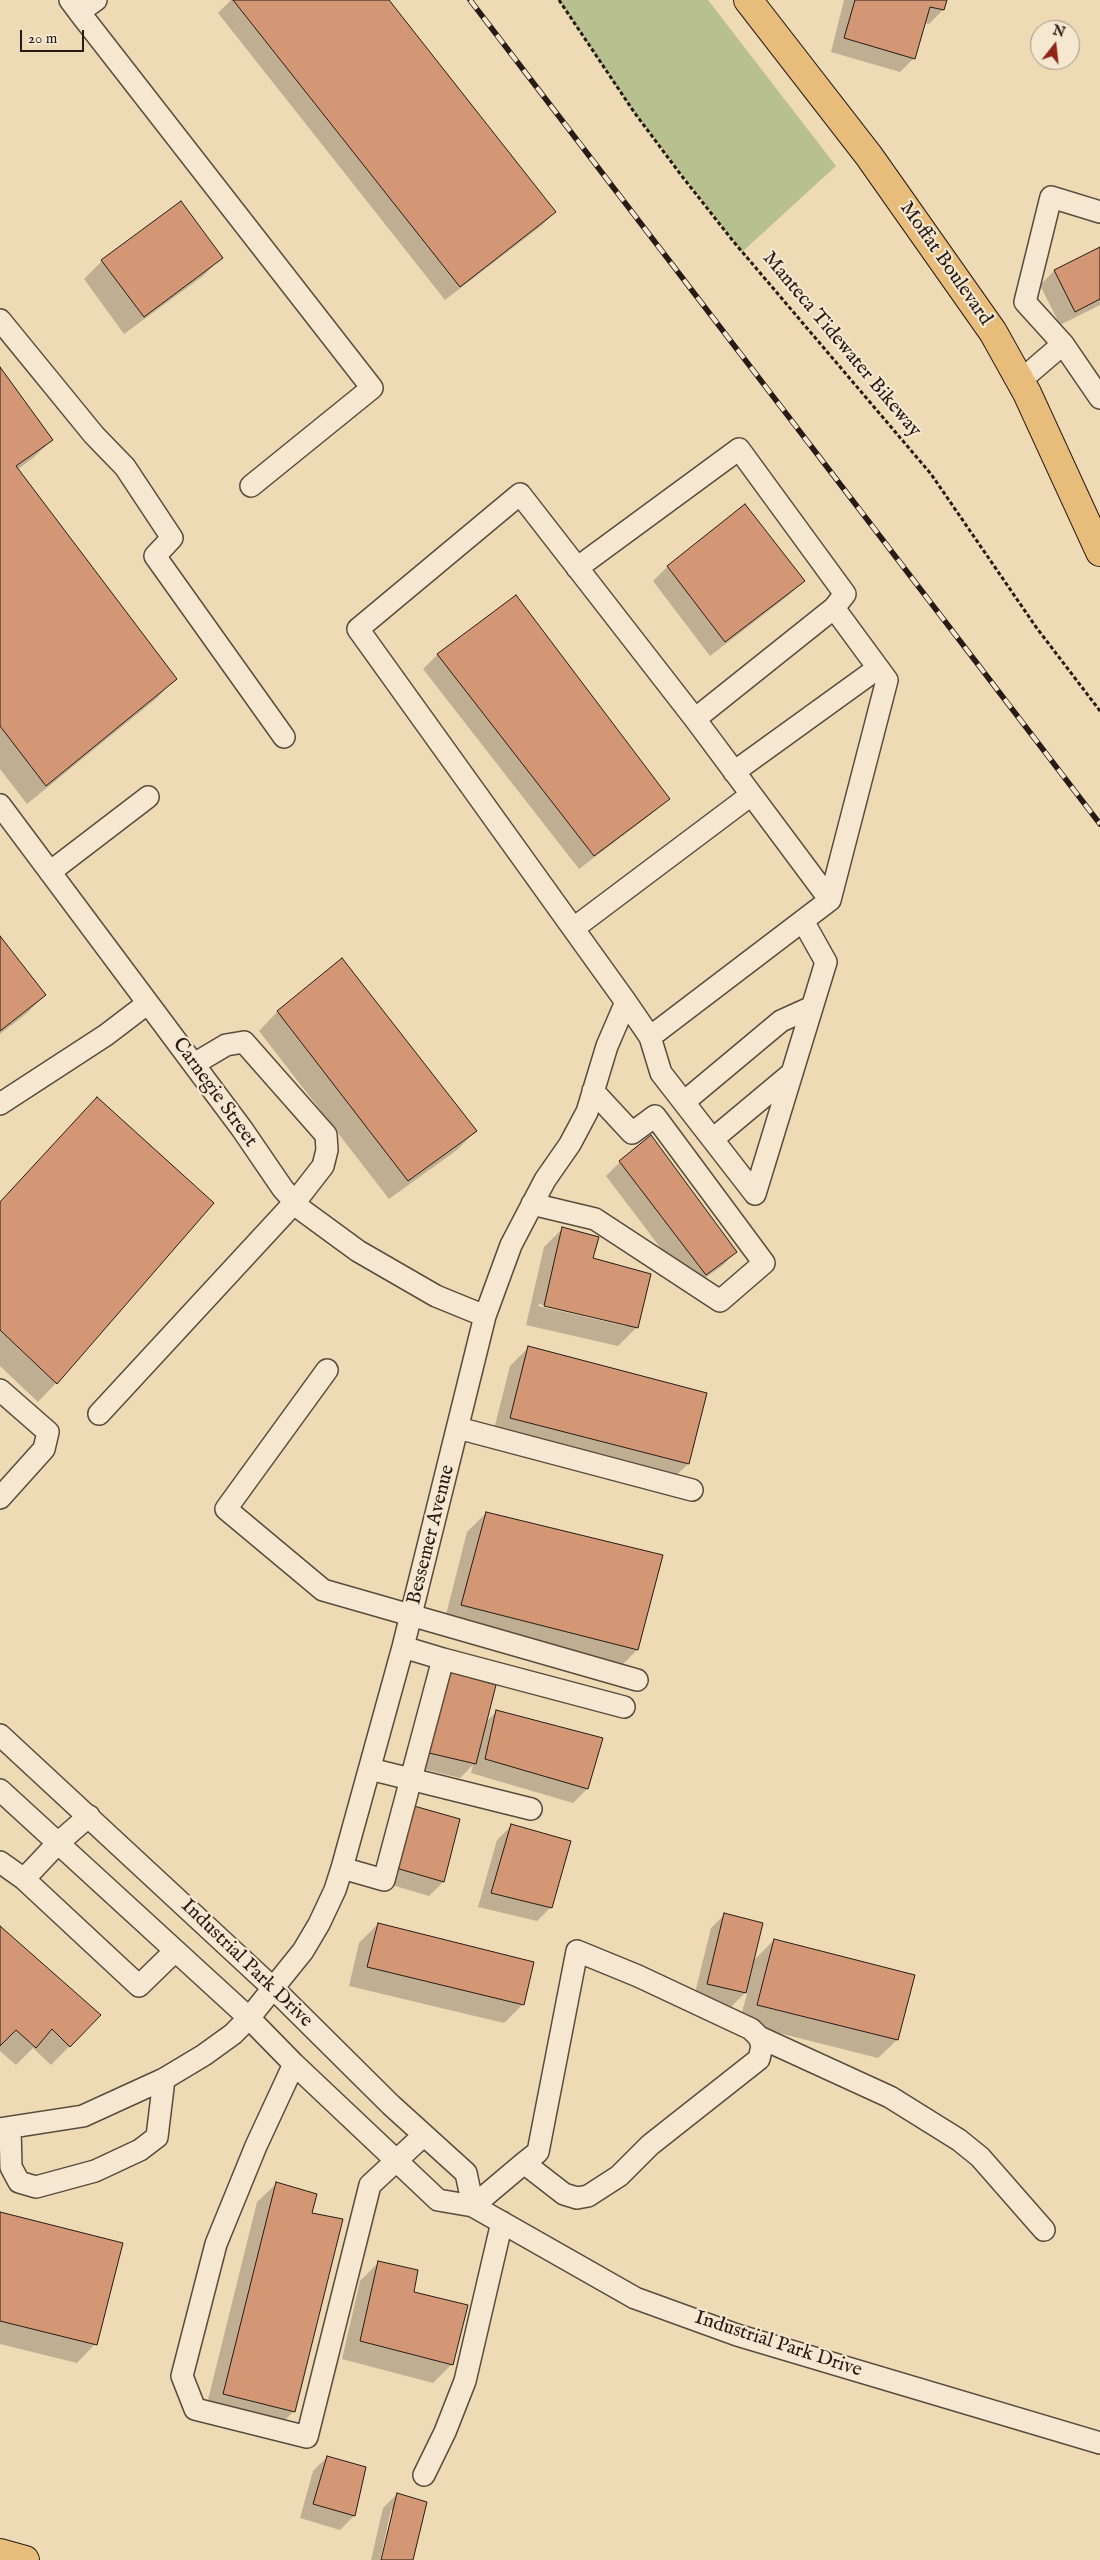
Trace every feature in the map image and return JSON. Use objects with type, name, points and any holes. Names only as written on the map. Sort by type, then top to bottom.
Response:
[{"type":"main road","name":"Moffat Boulevard","points":[[748,0],[869,156],[993,332],[1020,381],[1100,552]]},
{"type":"main road","points":[[0,2553],[25,2560]]},
{"type":"street","points":[[82,4],[372,388],[251,486]]},
{"type":"street","points":[[1100,212],[1051,197],[1025,302],[1064,344],[1100,398]]},
{"type":"street","points":[[0,320],[94,435],[125,467],[172,538],[155,556],[284,737]]},
{"type":"street","points":[[1020,381],[1064,344]]},
{"type":"street","points":[[578,568],[739,449],[845,594],[834,608],[695,719]]},
{"type":"street","points":[[803,921],[826,962],[756,1194],[661,1073],[650,1037],[574,928],[358,629],[520,494],[695,719],[830,900]]},
{"type":"street","points":[[650,1037],[830,900],[888,680],[834,608]]},
{"type":"street","points":[[734,772],[878,668]]},
{"type":"street","points":[[574,928],[751,795]]},
{"type":"street","points":[[50,872],[148,797]]},
{"type":"street","name":"Carnegie Street","points":[[0,805],[302,1210],[358,1251],[436,1296],[485,1316]]},
{"type":"street","name":"Bessemer Avenue","points":[[5,2129],[83,2116],[164,2079],[204,2055],[232,2034],[249,2018],[303,1951],[319,1924],[335,1890],[342,1868],[412,1616],[485,1316],[511,1245],[545,1180],[574,1136],[587,1112],[607,1046],[626,1002]]},
{"type":"street","points":[[0,1104],[106,1035],[148,1003]]},
{"type":"street","points":[[684,1102],[781,1021],[812,1007]]},
{"type":"street","points":[[100,1414],[295,1202],[323,1166],[327,1150],[326,1135],[244,1042],[226,1045],[194,1064]]},
{"type":"street","points":[[713,1139],[792,1073]]},
{"type":"street","points":[[532,1204],[595,1219],[720,1301],[764,1263],[655,1116],[632,1132],[593,1091]]},
{"type":"street","points":[[327,1370],[226,1510],[323,1590],[637,1680]]},
{"type":"street","points":[[0,1390],[48,1432],[44,1449],[0,1498]]},
{"type":"street","points":[[458,1428],[692,1490]]},
{"type":"street","points":[[403,1647],[624,1707]]},
{"type":"street","points":[[342,1868],[384,1880],[443,1659]]},
{"type":"street","name":"Industrial Park Drive","points":[[0,1735],[274,1989],[424,2135],[466,2173],[473,2206]]},
{"type":"street","points":[[370,1769],[531,1809]]},
{"type":"street","name":"Industrial Park Drive","points":[[0,1790],[249,2018],[294,2064],[438,2200],[473,2206],[635,2298],[737,2335],[1100,2443]]},
{"type":"street","points":[[24,1879],[58,1843],[89,1816]]},
{"type":"street","points":[[0,1862],[24,1879],[139,1986],[175,1950]]},
{"type":"street","points":[[473,2206],[538,2152],[577,1951],[638,1976],[751,2029],[759,2037],[890,2097],[959,2140],[980,2157],[1044,2230]]},
{"type":"street","points":[[524,2163],[564,2194],[577,2198],[588,2196],[619,2176],[650,2145],[759,2059],[762,2046],[759,2037]]},
{"type":"street","points":[[294,2064],[256,2146],[216,2244],[182,2376],[195,2409],[307,2437],[370,2185],[424,2135]]},
{"type":"street","points":[[5,2129],[11,2167],[18,2182],[36,2187],[95,2171],[140,2150],[157,2137],[164,2079]]},
{"type":"street","points":[[424,2475],[445,2432],[465,2381],[502,2222]]},
{"type":"path","name":"Manteca Tidewater Bikeway","points":[[559,0],[634,112],[681,175],[738,246],[931,474],[1036,627],[1100,710]]},
{"type":"green space","points":[[559,0],[708,0],[836,166],[742,252],[634,112]]},
{"type":"building","points":[[233,0],[389,0],[556,212],[460,287]]},
{"type":"building","points":[[855,0],[947,0],[944,10],[930,7],[915,59],[844,38]]},
{"type":"building","points":[[181,201],[223,258],[144,317],[101,260]]},
{"type":"building","points":[[1100,247],[1100,299],[1075,312],[1054,270]]},
{"type":"building","points":[[0,367],[53,440],[16,466],[177,679],[46,786],[0,726]]},
{"type":"building","points":[[745,504],[805,581],[725,642],[667,566]]},
{"type":"building","points":[[516,595],[670,799],[594,856],[437,654]]},
{"type":"building","points":[[0,936],[46,995],[0,1031]]},
{"type":"building","points":[[342,958],[477,1131],[408,1181],[277,1011]]},
{"type":"building","points":[[97,1097],[214,1203],[57,1384],[0,1330],[0,1202]]},
{"type":"building","points":[[651,1135],[737,1252],[706,1275],[619,1161]]},
{"type":"building","points":[[562,1227],[599,1237],[593,1258],[651,1274],[638,1328],[544,1306]]},
{"type":"building","points":[[528,1346],[707,1393],[689,1464],[510,1418]]},
{"type":"building","points":[[486,1512],[663,1555],[638,1650],[461,1605]]},
{"type":"building","points":[[450,1672],[496,1685],[476,1764],[429,1753]]},
{"type":"building","points":[[496,1710],[603,1738],[588,1789],[485,1759]]},
{"type":"building","points":[[414,1806],[460,1819],[444,1882],[396,1868]]},
{"type":"building","points":[[511,1824],[571,1841],[552,1908],[491,1893]]},
{"type":"building","points":[[724,1913],[763,1923],[746,1993],[707,1984]]},
{"type":"building","points":[[378,1923],[534,1962],[524,2005],[367,1967]]},
{"type":"building","points":[[0,1926],[101,2015],[70,2047],[52,2029],[36,2048],[16,2030],[0,2046]]},
{"type":"building","points":[[774,1939],[915,1975],[898,2040],[757,2005]]},
{"type":"building","points":[[276,2182],[317,2194],[312,2213],[343,2219],[295,2412],[223,2394]]},
{"type":"building","points":[[0,2212],[123,2243],[97,2345],[0,2321]]},
{"type":"building","points":[[378,2261],[418,2270],[414,2292],[468,2305],[453,2365],[360,2341]]},
{"type":"building","points":[[327,2456],[366,2467],[355,2516],[313,2504]]},
{"type":"building","points":[[397,2493],[427,2502],[413,2560],[381,2560]]},
{"type":"railway","points":[[470,0],[1100,824]]}]
